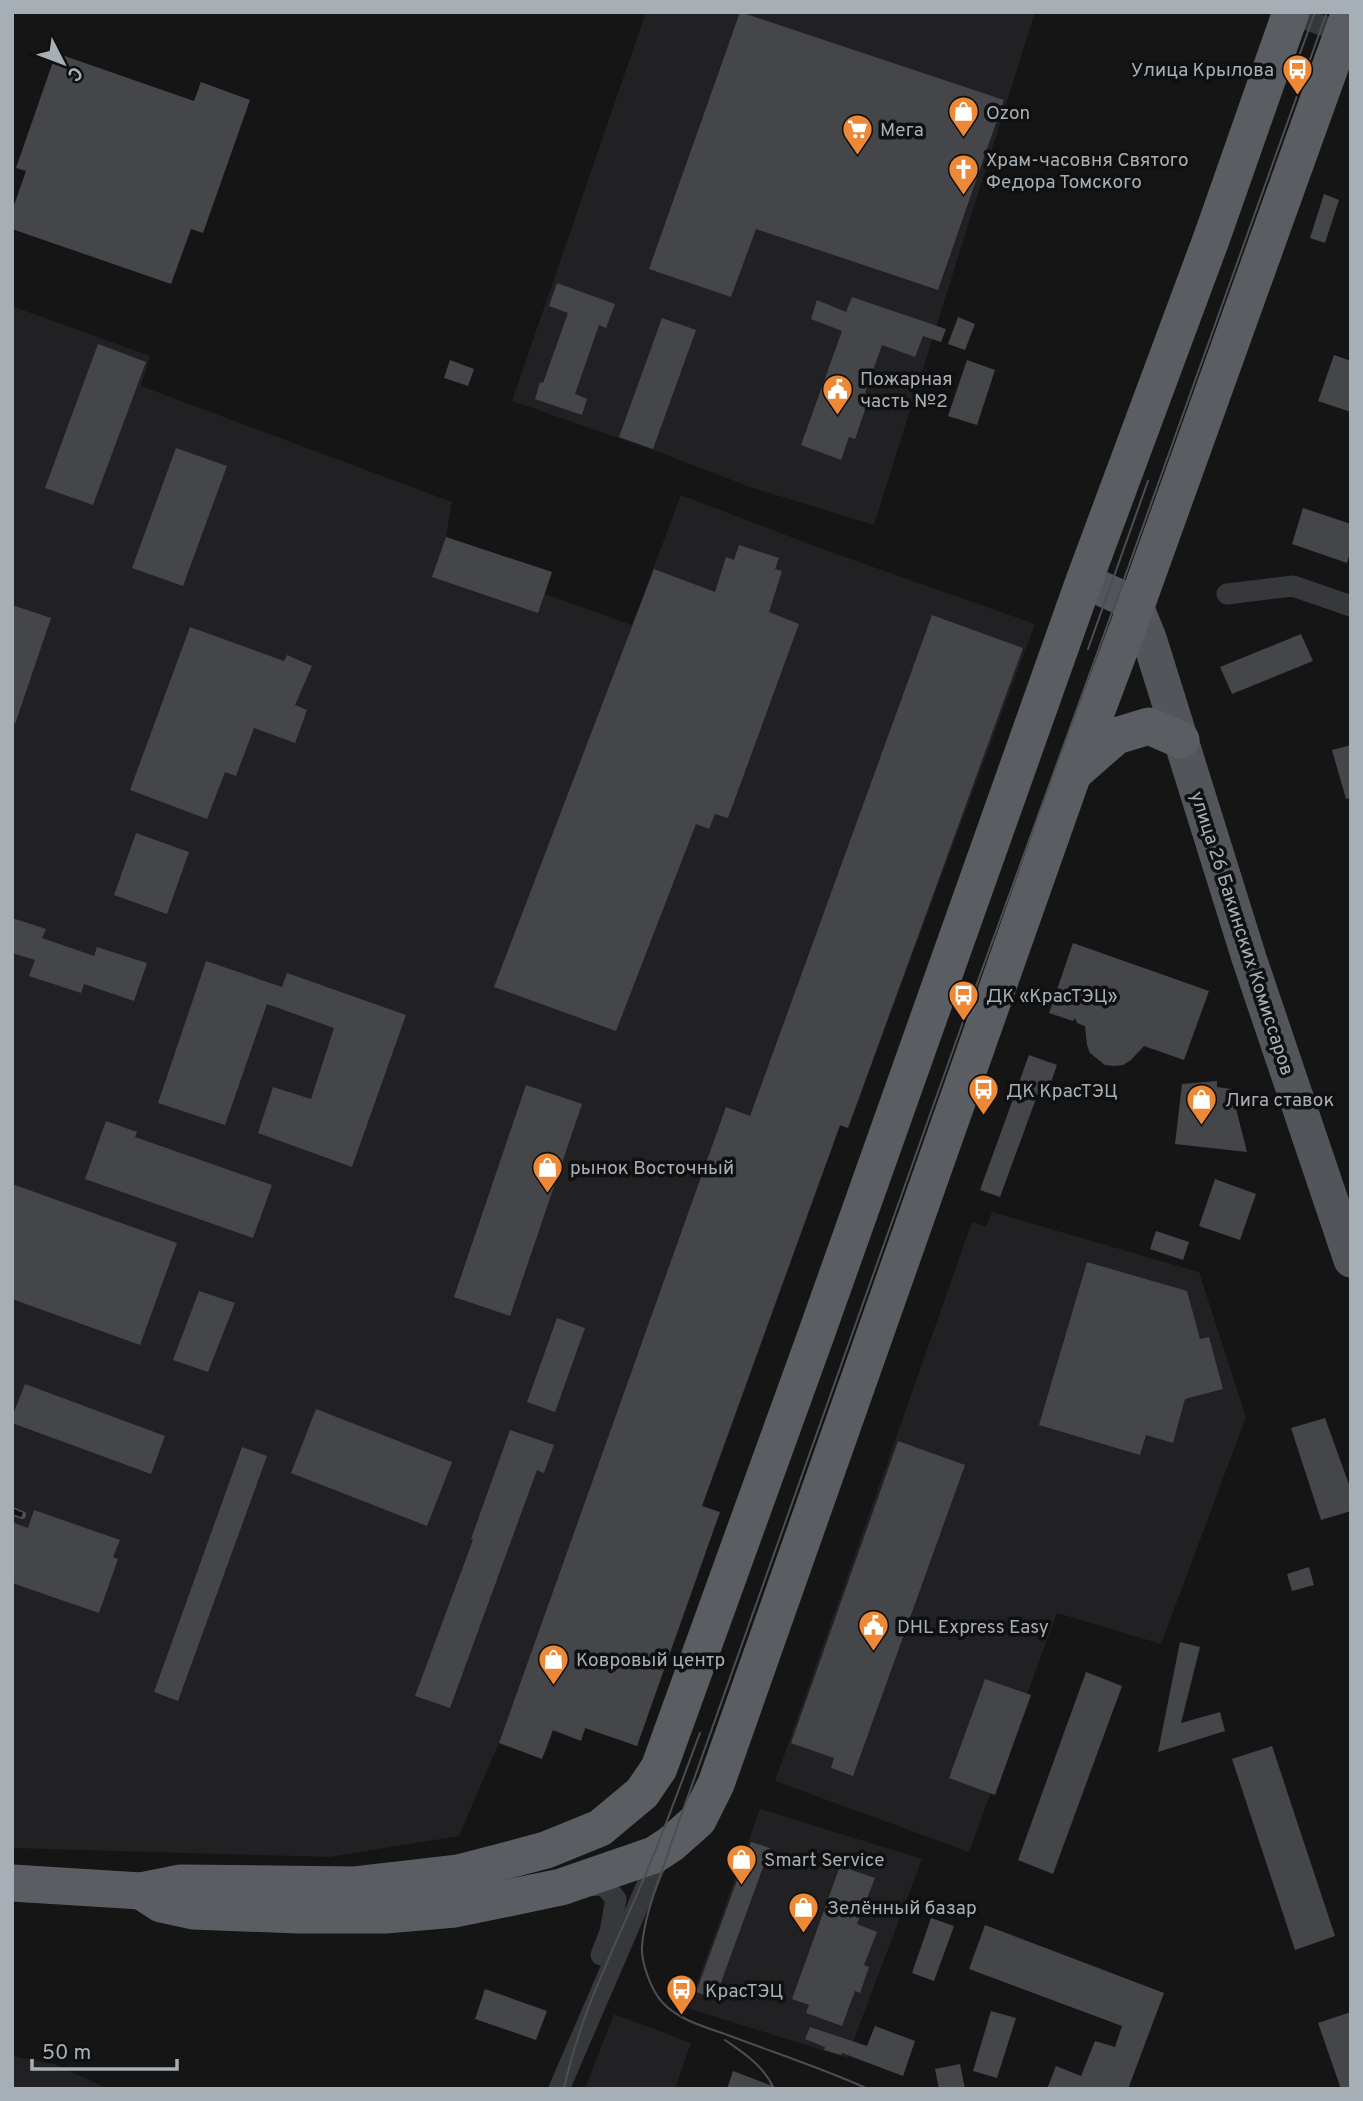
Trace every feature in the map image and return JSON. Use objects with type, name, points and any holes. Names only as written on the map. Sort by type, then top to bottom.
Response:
[{"type":"highway","points":[[12,1884],[141,1891],[181,1883],[355,1885],[459,1873],[547,1850],[600,1828],[627,1807],[647,1786],[659,1768],[1084,581],[1212,237],[1291,13]]},
{"type":"highway","points":[[141,1891],[161,1904],[193,1911],[384,1916],[455,1909],[561,1887],[654,1854],[664,1839],[671,1844],[698,1820],[716,1784],[1073,774],[1348,27]]},
{"type":"highway","points":[[1073,774],[1116,736],[1149,726],[1181,740]]},
{"type":"main road","points":[[1084,581],[1136,606]]},
{"type":"main road","name":"улица 26 Бакинских Комиссаров","points":[[1136,606],[1149,638],[1249,958],[1351,1260]]},
{"type":"street","points":[[1291,13],[1348,27]]},
{"type":"street","points":[[1227,594],[1293,586],[1351,606]]},
{"type":"street","points":[[559,2089],[664,1839]]},
{"type":"street","points":[[547,2089],[610,1932],[616,1899],[604,1885],[561,1887]]},
{"type":"shaded area","points":[[646,12],[1035,12],[874,525],[750,487],[512,401]]},
{"type":"shaded area","points":[[12,306],[150,356],[141,386],[452,502],[446,537],[552,572],[545,594],[632,625],[681,495],[825,550],[1035,624],[848,1128],[840,1126],[618,1739],[586,1728],[581,1741],[553,1731],[542,1759],[499,1743],[459,1836],[329,1857],[12,1848]]},
{"type":"shaded area","points":[[992,1212],[1199,1272],[1246,1417],[1161,1644],[1057,1613],[969,1852],[775,1781],[972,1222],[986,1227]]},
{"type":"shaded area","name":"Зелённый базар","points":[[760,1809],[922,1859],[847,2058],[688,2008]]},
{"type":"shaded area","points":[[614,2014],[691,2043],[675,2089],[585,2089]]},
{"type":"shaded area","points":[[12,2056],[54,2064],[109,2089],[12,2089]]},
{"type":"building","points":[[740,12],[1004,100],[938,290],[756,229],[731,297],[649,269]]},
{"type":"building","points":[[56,53],[194,101],[201,82],[250,100],[203,233],[191,229],[171,284],[12,229],[12,211],[26,171],[16,168]]},
{"type":"building","points":[[1324,194],[1339,200],[1325,243],[1310,238]]},
{"type":"building","points":[[557,283],[615,304],[606,328],[599,325],[575,394],[587,399],[582,415],[535,399],[568,313],[549,306]]},
{"type":"building","points":[[852,297],[946,329],[941,342],[923,336],[915,357],[882,345],[865,393],[870,395],[855,439],[849,437],[841,460],[801,445],[842,331],[811,319],[817,300],[846,312]]},
{"type":"building","points":[[958,317],[975,324],[965,350],[948,344]]},
{"type":"building","points":[[662,318],[696,330],[653,449],[619,437]]},
{"type":"building","points":[[98,344],[146,362],[93,505],[45,488]]},
{"type":"building","points":[[1334,355],[1351,361],[1351,412],[1318,401]]},
{"type":"building","points":[[450,360],[474,369],[468,386],[444,378]]},
{"type":"building","points":[[967,360],[995,370],[977,425],[948,416]]},
{"type":"building","points":[[176,448],[227,466],[183,586],[132,568]]},
{"type":"building","points":[[1303,508],[1351,524],[1351,549],[1347,563],[1292,544]]},
{"type":"building","points":[[446,537],[552,572],[538,613],[432,577]]},
{"type":"building","points":[[739,545],[779,558],[775,569],[782,571],[769,612],[799,624],[728,818],[715,814],[709,829],[696,824],[616,1031],[494,987],[654,569],[715,592],[726,557],[734,560]]},
{"type":"building","points":[[12,605],[51,618],[15,724],[12,723]]},
{"type":"building","points":[[932,615],[1023,648],[848,1128],[840,1125],[702,1506],[720,1512],[637,1746],[585,1728],[581,1741],[553,1730],[542,1759],[499,1743],[726,1107],[750,1116]]},
{"type":"building","points":[[190,627],[284,661],[287,655],[312,666],[295,705],[307,710],[295,743],[254,728],[236,776],[225,772],[207,819],[130,790]]},
{"type":"building","points":[[1301,634],[1313,661],[1232,694],[1220,667]]},
{"type":"building","points":[[1351,745],[1351,798],[1346,799],[1332,750]]},
{"type":"building","points":[[136,833],[189,852],[167,914],[114,895]]},
{"type":"building","points":[[12,918],[46,929],[42,938],[94,956],[97,947],[147,963],[134,1001],[84,984],[81,993],[29,976],[35,960],[12,953]]},
{"type":"building","points":[[1073,943],[1209,991],[1184,1060],[1144,1046],[1123,1065],[1105,1065],[1090,1053],[1085,1026],[1077,1023],[1075,1018],[1073,1021],[1049,1013]]},
{"type":"building","points":[[206,961],[282,987],[287,973],[406,1015],[352,1167],[258,1133],[273,1087],[311,1099],[334,1028],[267,1004],[225,1125],[158,1103]]},
{"type":"building","points":[[1029,1055],[1057,1065],[1049,1088],[1041,1085],[1000,1197],[980,1190]]},
{"type":"building","points":[[1217,1081],[1217,1087],[1231,1089],[1247,1152],[1175,1144],[1182,1084]]},
{"type":"building","points":[[526,1085],[582,1104],[510,1316],[454,1297]]},
{"type":"building","points":[[106,1121],[137,1132],[135,1137],[272,1185],[253,1238],[85,1179]]},
{"type":"building","points":[[1215,1179],[1256,1194],[1240,1240],[1199,1226]]},
{"type":"building","points":[[12,1184],[177,1243],[140,1345],[12,1299]]},
{"type":"building","points":[[1156,1231],[1189,1242],[1183,1260],[1150,1249]]},
{"type":"building","points":[[1087,1262],[1187,1291],[1200,1339],[1209,1337],[1223,1389],[1185,1399],[1173,1443],[1146,1435],[1140,1455],[1039,1425]]},
{"type":"building","points":[[199,1291],[235,1303],[208,1372],[173,1360]]},
{"type":"building","points":[[557,1318],[585,1328],[555,1412],[527,1402]]},
{"type":"building","points":[[25,1384],[165,1436],[151,1474],[12,1423]]},
{"type":"building","points":[[316,1409],[452,1462],[427,1526],[291,1473]]},
{"type":"building","points":[[1325,1418],[1351,1490],[1351,1511],[1321,1520],[1291,1428]]},
{"type":"building","points":[[510,1430],[554,1445],[544,1473],[537,1470],[450,1708],[415,1696],[473,1540],[471,1539]]},
{"type":"building","points":[[898,1441],[965,1465],[853,1776],[831,1768],[834,1758],[791,1743]]},
{"type":"building","points":[[242,1447],[267,1456],[178,1701],[154,1692]]},
{"type":"building","points":[[34,1510],[120,1540],[113,1557],[118,1559],[99,1613],[12,1583],[12,1522],[28,1528]]},
{"type":"building","points":[[1309,1567],[1314,1585],[1292,1591],[1287,1574]]},
{"type":"building","points":[[1180,1642],[1200,1647],[1181,1723],[1220,1712],[1225,1731],[1158,1752]]},
{"type":"building","points":[[1086,1672],[1122,1686],[1053,1874],[1018,1860]]},
{"type":"building","points":[[985,1679],[1031,1695],[995,1795],[949,1778]]},
{"type":"building","points":[[1272,1746],[1335,1936],[1295,1950],[1232,1759]]},
{"type":"building","points":[[751,1842],[770,1848],[715,1999],[696,1992]]},
{"type":"building","points":[[840,1866],[875,1878],[857,1924],[877,1932],[864,1965],[869,1967],[860,1993],[855,1991],[842,2026],[806,2013],[809,2005],[792,1999]]},
{"type":"building","points":[[931,1918],[954,1926],[934,1981],[912,1973]]},
{"type":"building","points":[[985,1925],[1164,1993],[1128,2089],[1047,2089],[1056,2066],[1081,2076],[1095,2041],[1115,2047],[1122,2026],[969,1969]]},
{"type":"building","points":[[485,1989],[547,2011],[536,2040],[475,2019]]},
{"type":"building","points":[[991,2011],[1016,2018],[997,2078],[973,2071]]},
{"type":"building","points":[[1351,2012],[1351,2089],[1341,2089],[1318,2023]]},
{"type":"building","points":[[875,2026],[915,2041],[903,2076],[842,2053],[841,2055],[824,2050],[825,2047],[805,2039],[810,2027],[867,2046]]},
{"type":"building","points":[[960,2064],[965,2089],[939,2089],[935,2069]]},
{"type":"building","points":[[733,2071],[775,2087],[775,2089],[727,2089]]},
{"type":"tram line","points":[[1298,59],[1315,12]]},
{"type":"tram line","points":[[868,2089],[695,2023],[669,2009],[654,1990],[645,1968],[642,1953],[643,1934],[671,1844],[963,1022],[1327,12]]},
{"type":"tram line","points":[[1088,649],[1148,481]]},
{"type":"tram line","points":[[564,2089],[578,2036],[650,1865],[700,1733]]},
{"type":"tram line","points":[[725,2040],[759,2067],[774,2089]]},
{"type":"railway","points":[[12,1511],[22,1515]]},
{"type":"place","name":"Улица Крылова","points":[[1297,96]]},
{"type":"place","name":"Ozon","points":[[963,139]]},
{"type":"place","name":"Мега","points":[[857,156]]},
{"type":"place","name":"Храм-часовня Святого Федора Томского","points":[[963,197]]},
{"type":"place","name":"Пожарная часть №2","points":[[837,416]]},
{"type":"place","name":"ДК «КрасТЭЦ»","points":[[963,1022]]},
{"type":"place","name":"ДК КрасТЭЦ","points":[[983,1117]]},
{"type":"place","name":"Лига ставок","points":[[1202,1126]]},
{"type":"place","name":"рынок Восточный","points":[[547,1194]]},
{"type":"place","name":"DHL Express Easy","points":[[874,1653]]},
{"type":"place","name":"Ковровый центр","points":[[553,1686]]},
{"type":"place","name":"Smart Service","points":[[741,1886]]},
{"type":"place","name":"Зелённый базар","points":[[804,1934]]},
{"type":"place","name":"КрасТЭЦ","points":[[682,2017]]}]
